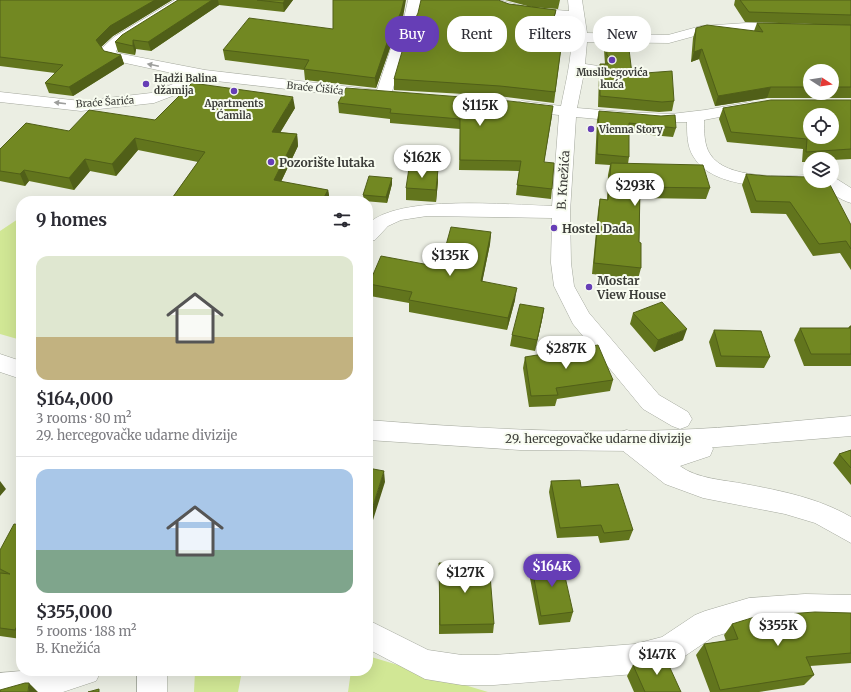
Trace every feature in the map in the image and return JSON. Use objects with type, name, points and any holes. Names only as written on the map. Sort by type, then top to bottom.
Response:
[{"type":"street","name":"Braće Ćišića","points":[[177,1],[119,40],[108,50],[112,56],[205,75],[391,95],[398,48],[410,23],[415,0]]},
{"type":"street","points":[[486,0],[505,7],[531,12],[577,16]]},
{"type":"street","name":"B. Knežića","points":[[574,0],[577,16]]},
{"type":"street","points":[[585,37],[669,38],[701,30],[746,27],[802,28]]},
{"type":"street","name":"B. Knežića","points":[[579,52],[577,68],[568,111],[561,212],[561,263],[564,286],[581,318],[651,402],[680,419]]},
{"type":"street","points":[[577,68],[600,70]]},
{"type":"street","name":"Braće Šarića","points":[[0,97],[81,106],[154,98],[177,89],[205,75]]},
{"type":"street","points":[[507,104],[568,111],[659,118],[695,116],[767,104]]},
{"type":"street","points":[[695,116],[697,141],[702,157],[717,171],[756,179],[803,181]]},
{"type":"street","points":[[839,180],[851,179]]},
{"type":"street","points":[[838,188],[851,197]]},
{"type":"street","points":[[373,230],[381,222],[397,215],[427,210],[561,212]]},
{"type":"street","points":[[0,363],[16,368]]},
{"type":"street","name":"29. hercegovačke udarne divizije","points":[[373,430],[466,437],[672,440],[851,426]]},
{"type":"street","points":[[627,440],[673,458],[701,449]]},
{"type":"street","points":[[627,440],[674,476],[703,487],[785,503],[822,514],[851,531]]},
{"type":"street","points":[[373,637],[425,664],[462,670],[494,670],[600,663],[635,659],[669,650],[705,625],[749,612],[805,608],[851,609]]},
{"type":"street","points":[[0,688],[36,684],[67,676]]},
{"type":"street","points":[[152,676],[152,692]]},
{"type":"green space","points":[[16,220],[16,339],[0,334],[0,231]]},
{"type":"green space","points":[[373,658],[488,692],[348,692],[350,676],[373,676]]},
{"type":"green space","points":[[195,676],[241,676],[238,692],[194,692]]},
{"type":"building","points":[[0,0],[155,0],[110,26],[96,40],[104,51],[121,55],[69,87],[45,83],[63,65],[0,57]]},
{"type":"building","points":[[178,0],[212,0],[148,42],[133,40],[133,46],[115,42],[122,35]]},
{"type":"building","points":[[257,0],[285,0],[283,3]]},
{"type":"building","points":[[333,0],[404,0],[399,16],[385,16],[385,49],[375,78],[304,69],[309,60],[223,50],[249,18],[333,29]]},
{"type":"building","points":[[421,0],[498,0],[509,4],[556,10],[554,16],[515,16],[515,52],[560,52],[555,92],[500,86],[394,79],[402,52],[439,52],[439,16],[417,16]]},
{"type":"building","points":[[740,0],[851,0],[851,15],[749,12]]},
{"type":"building","points":[[757,23],[851,25],[851,87],[839,87],[839,64],[803,64],[803,87],[771,87],[718,96],[702,49],[694,52],[696,28],[707,25],[763,32]]},
{"type":"building","points":[[607,52],[629,52],[632,74],[672,71],[674,101],[662,102],[600,96],[600,64],[608,64],[611,59],[607,55]]},
{"type":"building","points":[[192,83],[293,97],[272,132],[297,134],[274,180],[328,190],[325,196],[174,196],[205,152],[135,138],[112,164],[85,159],[69,178],[24,170],[20,174],[0,171],[0,149],[26,123],[69,131],[89,110],[155,120]]},
{"type":"building","points":[[346,88],[500,100],[553,106],[544,162],[554,163],[552,189],[517,185],[521,161],[460,160],[460,119],[390,113],[391,109],[338,103]]},
{"type":"building","points":[[771,100],[851,100],[851,149],[806,152],[807,144],[839,144],[839,108],[803,108],[803,139],[731,132],[723,108]]},
{"type":"building","points":[[599,111],[661,116],[675,115],[676,128],[629,123],[629,157],[597,154]]},
{"type":"building","points":[[611,163],[703,165],[710,188],[640,187],[639,242],[641,243],[641,268],[594,263],[600,199],[608,200]]},
{"type":"building","points":[[409,168],[438,169],[436,190],[406,188]]},
{"type":"building","points":[[746,174],[803,177],[803,188],[832,188],[851,225],[851,249],[846,241],[819,244],[790,202],[756,201]]},
{"type":"building","points":[[369,176],[392,178],[386,197],[363,195]]},
{"type":"building","points":[[451,227],[491,232],[481,281],[517,288],[508,318],[409,300],[412,292],[373,285],[373,275],[381,256],[440,267]]},
{"type":"building","points":[[662,302],[687,329],[658,340],[633,313]]},
{"type":"building","points":[[520,304],[544,308],[537,340],[512,335]]},
{"type":"building","points":[[850,326],[851,354],[811,354],[800,328],[850,328]]},
{"type":"building","points":[[714,330],[761,331],[770,357],[721,356]]},
{"type":"building","points":[[598,345],[613,380],[556,388],[558,395],[531,396],[525,357]]},
{"type":"building","points":[[851,450],[851,468],[839,454]]},
{"type":"building","points":[[373,469],[384,471],[373,506]]},
{"type":"building","points":[[580,480],[581,487],[618,484],[633,530],[604,533],[601,525],[560,528],[551,481]]},
{"type":"building","points":[[14,524],[16,524],[15,630],[0,628],[0,573],[10,574],[0,569],[0,550]]},
{"type":"building","points":[[561,559],[573,612],[541,616],[531,563]]},
{"type":"building","points":[[439,563],[489,563],[494,624],[440,625]]},
{"type":"building","points":[[815,612],[851,613],[851,653],[806,657],[814,675],[720,690],[704,644],[738,639],[732,624],[758,616]]},
{"type":"building","points":[[665,657],[681,692],[645,692],[633,665]]},
{"type":"building","points":[[29,683],[28,692],[0,692],[0,690]]},
{"type":"building","points":[[99,689],[99,692],[88,692]]},
{"type":"place","name":"Muslibegovića kuća","points":[[612,60]]},
{"type":"place","name":"Hadži Balina džamija","points":[[146,84]]},
{"type":"place","name":"Apartments Ćamila","points":[[234,91]]},
{"type":"place","name":"Vienna Story","points":[[591,129]]},
{"type":"place","name":"Pozorište lutaka","points":[[271,162]]},
{"type":"place","name":"Hostel Dada","points":[[554,228]]},
{"type":"place","name":"Mostar View House","points":[[589,287]]}]
